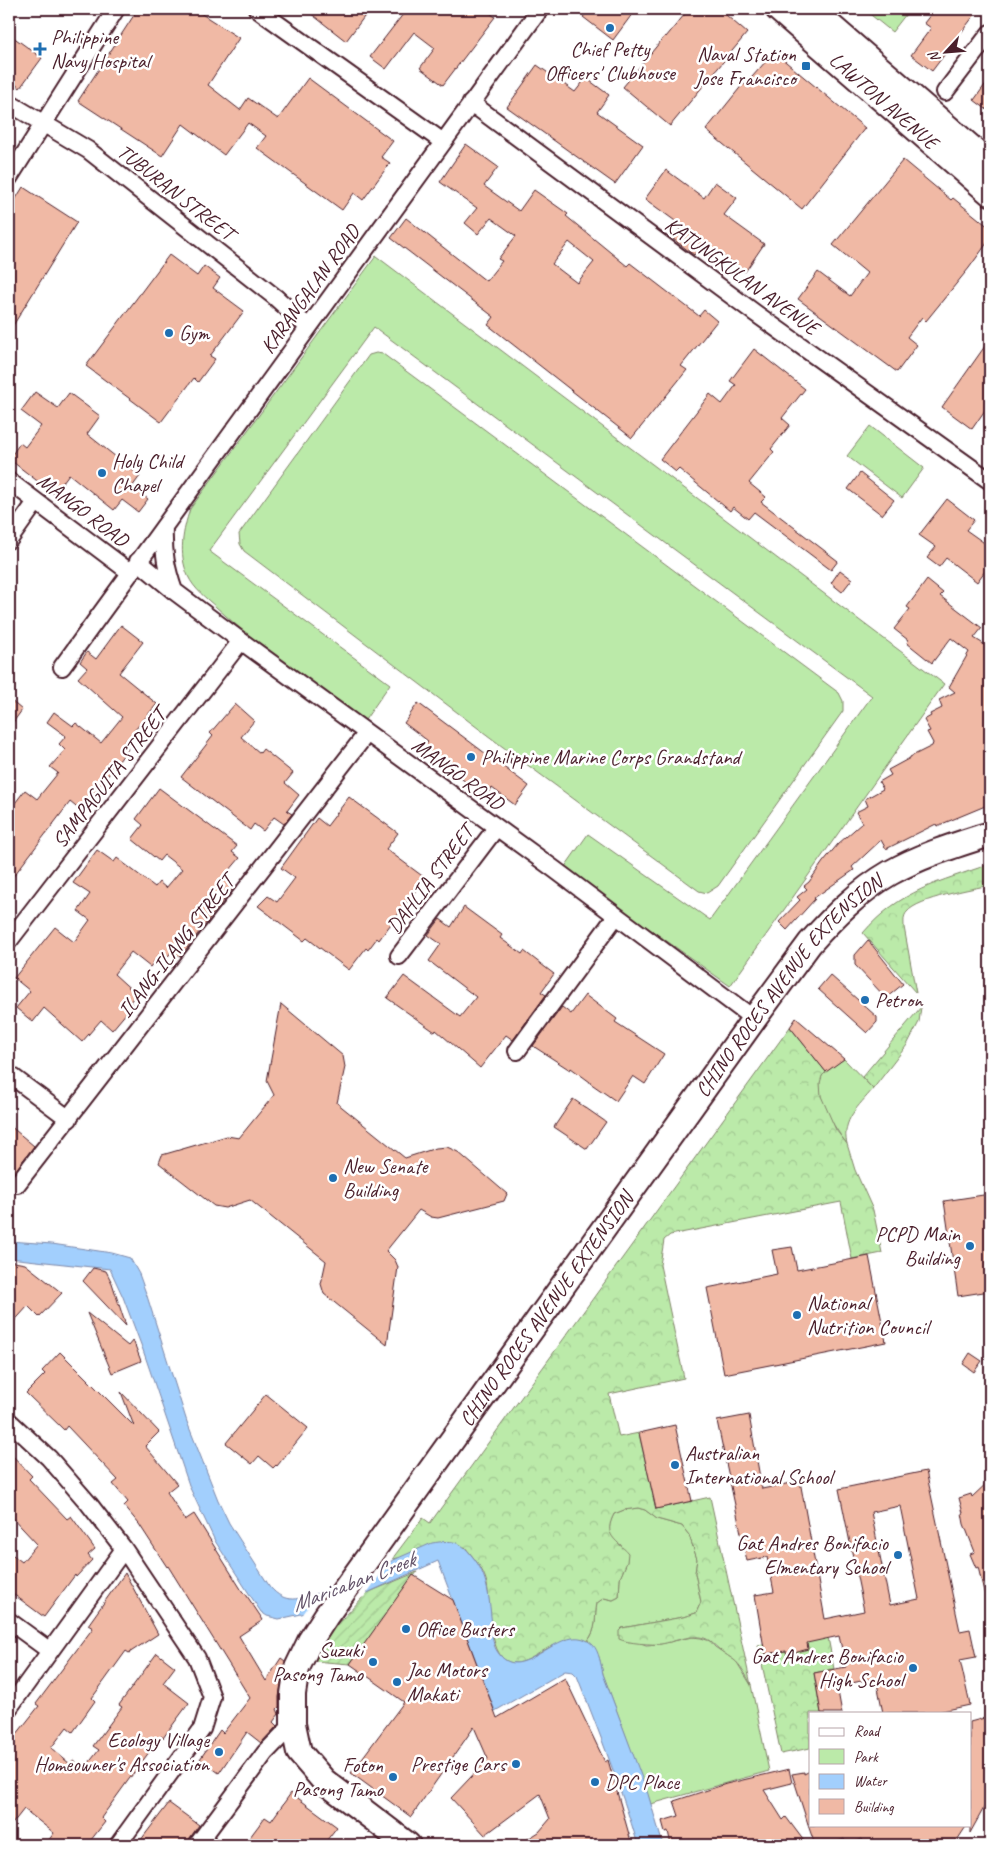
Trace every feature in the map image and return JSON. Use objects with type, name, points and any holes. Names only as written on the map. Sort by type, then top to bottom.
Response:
[{"type":"main road","name":"LAWTON AVENUE","points":[[778,9],[990,193]]},
{"type":"main road","name":"LAWTON AVENUE","points":[[812,9],[990,164]]},
{"type":"main road","name":"CHINO ROCES AVENUE EXTENSION","points":[[408,1845],[324,1781],[299,1752],[293,1724],[293,1694],[297,1668],[310,1641],[326,1616],[810,943],[841,909],[858,894],[890,873],[929,855],[990,834]]},
{"type":"street","points":[[9,178],[116,9]]},
{"type":"street","points":[[257,9],[444,142]]},
{"type":"street","name":"KARANGALAN ROAD","points":[[62,667],[540,9]]},
{"type":"street","points":[[945,92],[990,33]]},
{"type":"street","name":"TUBURAN STREET","points":[[9,103],[88,150],[275,297],[308,327]]},
{"type":"street","name":"KATUNGKULAN AVENUE","points":[[471,103],[755,312],[990,481]]},
{"type":"street","name":"MANGO ROAD","points":[[9,481],[36,502],[174,591],[754,1019]]},
{"type":"street","points":[[9,540],[36,502]]},
{"type":"street","points":[[164,527],[163,549],[165,564],[174,591]]},
{"type":"street","name":"SAMPAGUITA STREET","points":[[9,941],[241,642]]},
{"type":"street","name":"ILANG-ILANG STREET","points":[[17,1184],[367,734]]},
{"type":"street","name":"DAHLIA STREET","points":[[398,956],[496,828]]},
{"type":"street","points":[[517,1051],[616,916]]},
{"type":"street","points":[[9,1074],[69,1119]]},
{"type":"street","points":[[9,1421],[49,1458],[89,1504],[124,1549],[197,1658],[212,1698],[202,1729],[118,1845]]},
{"type":"street","points":[[9,1708],[124,1549]]},
{"type":"street","points":[[9,1621],[50,1651]]},
{"type":"street","points":[[197,1845],[265,1753],[293,1724]]},
{"type":"green space","points":[[868,9],[910,9],[892,32],[866,11]]},
{"type":"green space","points":[[376,256],[944,684],[730,986],[564,868],[588,834],[710,920],[872,696],[374,327],[209,551],[390,684],[365,720],[252,638],[200,593],[188,576],[182,550],[185,526],[190,509]]},
{"type":"green space","points":[[383,354],[839,693],[843,701],[843,711],[718,886],[707,893],[699,891],[499,744],[244,551],[240,544],[239,534],[369,355]]},
{"type":"green space","points":[[870,426],[924,468],[902,498],[847,456]]},
{"type":"green space","points":[[990,864],[990,885],[933,898],[913,907],[906,914],[904,927],[916,993],[863,933],[877,918],[906,897],[937,882]]},
{"type":"green space","points":[[921,1007],[919,1022],[907,1045],[873,1089],[862,1077]]},
{"type":"green space","points":[[790,1027],[826,1072],[822,1076],[820,1083],[821,1096],[836,1130],[847,1144],[855,1170],[873,1210],[882,1253],[852,1259],[841,1202],[670,1235],[664,1240],[660,1265],[684,1378],[609,1394],[619,1437],[639,1433],[656,1509],[710,1497],[751,1685],[744,1671],[736,1662],[704,1638],[692,1637],[657,1644],[633,1643],[619,1639],[619,1631],[622,1628],[696,1613],[701,1602],[695,1573],[697,1559],[689,1535],[682,1526],[657,1519],[645,1510],[638,1508],[614,1514],[611,1521],[610,1532],[628,1553],[627,1562],[620,1578],[619,1597],[613,1600],[604,1598],[597,1603],[593,1632],[587,1642],[581,1639],[548,1648],[521,1662],[507,1661],[500,1654],[495,1643],[486,1580],[477,1562],[465,1547],[392,1559],[423,1518],[430,1523]]},
{"type":"green space","points":[[844,1059],[873,1089],[849,1121],[846,1135],[847,1144],[827,1112],[820,1092],[822,1076],[826,1071]]},
{"type":"green space","points":[[638,1508],[645,1510],[657,1519],[682,1526],[689,1535],[697,1559],[695,1573],[701,1602],[696,1613],[622,1628],[626,1642],[636,1641],[646,1645],[692,1637],[701,1638],[710,1641],[715,1647],[736,1661],[751,1685],[769,1771],[651,1804],[603,1674],[599,1657],[587,1642],[593,1632],[597,1603],[604,1598],[613,1600],[619,1597],[620,1578],[627,1561],[621,1545],[611,1535],[609,1528],[612,1519],[614,1514]]},
{"type":"green space","points":[[417,1572],[350,1664],[313,1661],[319,1643],[367,1593]]},
{"type":"green space","points":[[827,1632],[834,1669],[814,1673],[821,1712],[809,1712],[809,1748],[781,1754],[758,1645]]},
{"type":"water","name":"Maricaban Creek","points":[[9,1241],[52,1244],[112,1253],[130,1258],[139,1274],[147,1296],[187,1422],[218,1500],[229,1523],[270,1587],[276,1593],[293,1599],[312,1595],[432,1543],[455,1542],[468,1551],[482,1572],[489,1597],[494,1645],[507,1661],[518,1663],[530,1659],[568,1639],[581,1638],[593,1645],[598,1654],[603,1674],[648,1794],[663,1845],[638,1845],[601,1739],[577,1676],[573,1672],[565,1671],[495,1711],[438,1561],[367,1593],[306,1613],[279,1619],[267,1616],[261,1612],[215,1541],[190,1488],[143,1350],[110,1269],[9,1258]]},
{"type":"pier","points":[[394,1556],[364,1597],[301,1617],[322,1588]]},
{"type":"building","points":[[138,9],[194,9],[239,38],[208,85],[240,110],[248,98],[278,119],[308,78],[393,141],[381,157],[390,163],[363,200],[354,193],[342,210],[257,148],[266,136],[248,123],[224,155],[183,124],[162,156],[78,101]]},
{"type":"building","points":[[305,9],[370,9],[346,41]]},
{"type":"building","points":[[407,9],[485,9],[495,17],[443,85],[420,68],[435,48],[414,32],[386,69],[370,57]]},
{"type":"building","name":"Chief Petty Officers' Clubhouse","points":[[590,9],[636,9],[613,40],[583,17]]},
{"type":"building","points":[[689,9],[719,9],[747,33],[670,126],[623,87]]},
{"type":"building","points":[[935,9],[979,9],[932,71],[911,55],[931,28],[924,23]]},
{"type":"building","points":[[9,34],[42,58],[20,88],[9,79]]},
{"type":"building","points":[[774,52],[865,128],[802,209],[706,130],[743,84],[745,85]]},
{"type":"building","points":[[537,65],[575,92],[586,78],[609,95],[597,112],[643,145],[615,184],[507,107]]},
{"type":"building","points":[[990,78],[990,112],[974,100]]},
{"type":"building","points":[[466,144],[498,167],[484,186],[519,211],[534,190],[568,214],[566,216],[627,266],[630,263],[699,316],[704,310],[717,321],[681,366],[687,370],[632,438],[488,325],[494,317],[391,238],[406,218],[486,281],[502,261],[498,259],[516,236],[491,218],[478,234],[465,223],[477,208],[440,182]],"holes":[[[569,242],[594,262],[577,283],[552,264]]]},
{"type":"building","points":[[903,160],[951,200],[953,198],[990,228],[990,239],[926,321],[922,317],[907,337],[917,345],[897,372],[798,299],[818,272],[850,296],[867,273],[833,245]]},
{"type":"building","points":[[666,170],[704,198],[715,182],[737,198],[724,215],[764,244],[745,272],[703,242],[694,255],[673,239],[682,226],[645,199]]},
{"type":"building","points":[[23,187],[77,222],[9,332],[9,210]]},
{"type":"building","name":"Gym","points":[[169,255],[197,276],[204,266],[220,278],[213,288],[244,311],[210,356],[215,359],[198,382],[194,378],[161,422],[86,366]]},
{"type":"building","points":[[990,339],[990,403],[972,429],[942,407]]},
{"type":"building","points":[[754,349],[805,389],[782,418],[790,425],[771,449],[774,452],[749,483],[766,497],[761,502],[838,561],[831,570],[754,512],[748,519],[733,507],[730,511],[679,469],[676,472],[660,459],[710,394],[722,404],[736,385],[730,381]]},
{"type":"building","points":[[35,392],[58,408],[69,393],[100,416],[87,434],[140,476],[132,487],[148,499],[138,512],[122,500],[114,510],[69,474],[54,494],[9,459],[20,443],[25,447],[41,426],[21,411]]},
{"type":"building","points":[[860,473],[894,500],[882,515],[848,489]]},
{"type":"building","points":[[947,499],[974,520],[966,530],[990,547],[990,564],[977,582],[946,558],[939,567],[927,558],[936,547],[919,535]]},
{"type":"building","points":[[840,570],[852,579],[842,592],[831,583]]},
{"type":"building","points":[[927,580],[943,593],[940,596],[982,628],[974,638],[990,648],[990,804],[937,826],[936,824],[886,849],[881,840],[852,867],[854,870],[814,898],[787,930],[779,922],[800,900],[797,897],[807,889],[804,886],[838,844],[862,823],[856,812],[868,806],[865,799],[883,789],[879,782],[891,775],[888,770],[932,746],[933,743],[927,732],[930,731],[924,720],[931,716],[930,714],[942,708],[939,700],[955,692],[949,687],[969,652],[951,638],[932,663],[907,643],[908,640],[894,629],[910,609],[907,607]]},
{"type":"building","points":[[121,625],[143,642],[119,673],[157,704],[123,744],[128,749],[81,811],[70,802],[9,882],[9,811],[25,790],[37,799],[58,773],[50,767],[65,750],[59,744],[66,736],[47,722],[54,712],[73,726],[76,723],[101,743],[122,717],[78,678],[87,668],[80,662],[87,652],[96,659]]},
{"type":"building","points":[[9,699],[22,710],[9,728]]},
{"type":"building","name":"Philippine Marine Corps Grandstand","points":[[418,703],[529,786],[515,805],[492,788],[486,796],[459,777],[457,779],[447,772],[449,769],[422,748],[428,741],[404,723]]},
{"type":"building","points":[[235,704],[254,721],[241,737],[260,753],[263,749],[293,773],[285,783],[299,795],[287,811],[292,814],[284,824],[274,817],[263,831],[254,824],[250,830],[181,777],[213,736],[210,733]]},
{"type":"building","points":[[159,788],[237,846],[232,852],[240,858],[223,878],[234,887],[180,957],[172,951],[166,959],[160,954],[150,967],[131,952],[114,974],[136,994],[130,1002],[133,1005],[112,1030],[101,1020],[82,1042],[44,1008],[33,1022],[16,1008],[30,991],[14,978],[55,927],[74,942],[90,920],[78,911],[90,894],[73,883],[97,850],[114,862],[117,858],[155,887],[159,882],[166,888],[182,869],[164,855],[159,861],[132,839],[143,825],[136,819]]},
{"type":"building","points":[[349,797],[398,833],[386,849],[425,878],[379,940],[377,938],[368,950],[366,948],[349,970],[307,938],[304,941],[258,906],[268,896],[277,902],[295,878],[281,868],[317,818],[327,826]]},
{"type":"building","points":[[464,907],[502,935],[500,938],[522,954],[524,951],[554,974],[541,992],[546,995],[513,1040],[506,1035],[480,1068],[436,1030],[435,1032],[387,998],[404,976],[460,1017],[476,997],[429,961],[441,944],[428,935],[440,919],[451,927]]},
{"type":"building","points":[[868,940],[903,984],[886,998],[855,965],[855,955]]},
{"type":"building","points":[[830,975],[877,1017],[877,1022],[867,1033],[818,989]]},
{"type":"building","points":[[585,995],[617,1019],[615,1022],[664,1054],[645,1084],[633,1076],[616,1101],[571,1068],[570,1070],[533,1046],[562,1007],[571,1014]]},
{"type":"building","name":"New Senate Building","points":[[281,1004],[343,1056],[345,1067],[337,1103],[405,1158],[436,1148],[447,1147],[458,1152],[507,1194],[504,1201],[438,1218],[431,1217],[419,1210],[386,1251],[395,1260],[398,1267],[387,1345],[324,1294],[321,1284],[326,1261],[250,1200],[225,1208],[214,1206],[159,1163],[162,1155],[227,1136],[239,1138],[274,1095],[267,1081]]},
{"type":"building","points":[[796,1018],[844,1059],[826,1072],[790,1027]]},
{"type":"building","points":[[573,1099],[606,1122],[587,1149],[554,1127]]},
{"type":"building","points":[[9,1125],[34,1146],[9,1179]]},
{"type":"building","name":"PCPD Main Building","points":[[990,1194],[990,1291],[958,1296],[944,1201]]},
{"type":"building","name":"National Nutrition Council","points":[[792,1247],[797,1270],[869,1256],[886,1342],[724,1374],[707,1288],[777,1274],[772,1250]]},
{"type":"building","points":[[9,1261],[25,1264],[62,1293],[39,1317],[28,1306],[9,1327]]},
{"type":"building","points":[[93,1268],[106,1271],[112,1283],[126,1326],[83,1281]]},
{"type":"building","points":[[87,1313],[128,1346],[133,1340],[141,1361],[112,1373]]},
{"type":"building","points":[[60,1352],[134,1426],[121,1392],[159,1432],[145,1446],[177,1484],[167,1492],[185,1520],[194,1514],[244,1594],[263,1620],[239,1636],[266,1681],[281,1658],[285,1661],[279,1707],[277,1709],[279,1714],[273,1722],[277,1726],[261,1743],[247,1732],[219,1773],[200,1759],[220,1730],[223,1733],[250,1698],[168,1566],[124,1506],[128,1502],[113,1484],[118,1480],[67,1426],[64,1430],[26,1393],[45,1374],[42,1371]]},
{"type":"building","points":[[970,1353],[982,1361],[974,1372],[963,1364]]},
{"type":"building","points":[[266,1394],[308,1428],[277,1466],[273,1468],[259,1456],[252,1464],[226,1443]]},
{"type":"building","points":[[749,1415],[762,1489],[800,1481],[825,1619],[864,1611],[839,1489],[926,1471],[960,1631],[970,1629],[976,1657],[960,1660],[970,1705],[938,1712],[883,1712],[876,1678],[837,1686],[842,1712],[821,1712],[814,1673],[846,1667],[839,1636],[807,1643],[808,1649],[787,1655],[786,1651],[765,1654],[755,1595],[774,1592],[767,1557],[747,1561],[717,1421]],"holes":[[[900,1506],[919,1599],[890,1605],[871,1512]]]},
{"type":"building","name":"Australian International School","points":[[675,1425],[692,1501],[656,1509],[639,1433]]},
{"type":"building","points":[[9,1452],[32,1476],[29,1479],[67,1519],[71,1516],[95,1549],[88,1555],[92,1560],[76,1577],[75,1575],[44,1617],[9,1591],[9,1552],[22,1562],[37,1544],[9,1514]]},
{"type":"building","points":[[990,1480],[990,1599],[986,1600],[978,1567],[976,1568],[970,1554],[975,1552],[964,1524],[959,1498],[971,1494],[972,1497]]},
{"type":"building","points":[[125,1573],[158,1634],[129,1653],[126,1651],[92,1698],[95,1701],[73,1732],[67,1727],[51,1748],[70,1764],[73,1760],[84,1769],[99,1750],[93,1746],[122,1707],[119,1705],[157,1653],[175,1667],[163,1683],[189,1703],[163,1738],[161,1736],[101,1818],[105,1822],[87,1845],[45,1845],[54,1833],[24,1809],[9,1828],[9,1744],[39,1706],[36,1704],[93,1628],[88,1625]]},
{"type":"building","points":[[413,1575],[453,1600],[497,1718],[565,1678],[605,1762],[608,1760],[632,1845],[518,1845],[539,1832],[550,1819],[540,1794],[485,1835],[451,1798],[488,1759],[474,1727],[411,1817],[351,1773],[404,1702],[350,1664]]},
{"type":"building","points":[[988,1717],[990,1726],[990,1797],[970,1833],[970,1826],[972,1826],[972,1721]]},
{"type":"building","points":[[789,1769],[792,1783],[764,1790],[783,1820],[786,1817],[807,1845],[671,1845],[668,1831],[665,1832],[662,1821],[679,1816],[674,1801],[726,1784]]},
{"type":"building","points":[[804,1772],[804,1774],[809,1772],[808,1824],[792,1774]]},
{"type":"building","points":[[291,1793],[337,1827],[323,1845],[244,1845],[265,1817],[271,1821]]},
{"type":"building","points":[[169,1803],[199,1825],[185,1845],[137,1845]]},
{"type":"building","points":[[808,1825],[966,1826],[954,1845],[865,1845],[862,1839],[847,1845],[844,1839],[828,1845],[815,1845]]},
{"type":"place","name":"Chief Petty Officers' Clubhouse","points":[[610,28]]},
{"type":"place","name":"Philippine Navy Hospital","points":[[40,49]]},
{"type":"place","name":"Naval Station Jose Francisco","points":[[806,66]]},
{"type":"place","name":"Gym","points":[[169,333]]},
{"type":"place","name":"Holy Child Chapel","points":[[102,473]]},
{"type":"place","name":"Philippine Marine Corps Grandstand","points":[[471,757]]},
{"type":"place","name":"Petron","points":[[865,1000]]},
{"type":"place","name":"New Senate Building","points":[[333,1178]]},
{"type":"place","name":"PCPD Main Building","points":[[970,1246]]},
{"type":"place","name":"National Nutrition Council","points":[[797,1315]]},
{"type":"place","name":"Australian International School","points":[[675,1465]]},
{"type":"place","name":"Gat Andres Bonifacio Elmentary School","points":[[898,1555]]},
{"type":"place","name":"Office Busters","points":[[406,1629]]},
{"type":"place","name":"Suzuki Pasong Tamo","points":[[373,1662]]},
{"type":"place","name":"Gat Andres Bonifacio High School","points":[[913,1668]]},
{"type":"place","name":"Jac Motors Makati","points":[[397,1682]]},
{"type":"place","name":"Ecology Village Homeowner's Association","points":[[219,1752]]},
{"type":"place","name":"Prestige Cars","points":[[516,1764]]},
{"type":"place","name":"Foton Pasong Tamo","points":[[393,1777]]},
{"type":"place","name":"DPC Place","points":[[595,1782]]}]
